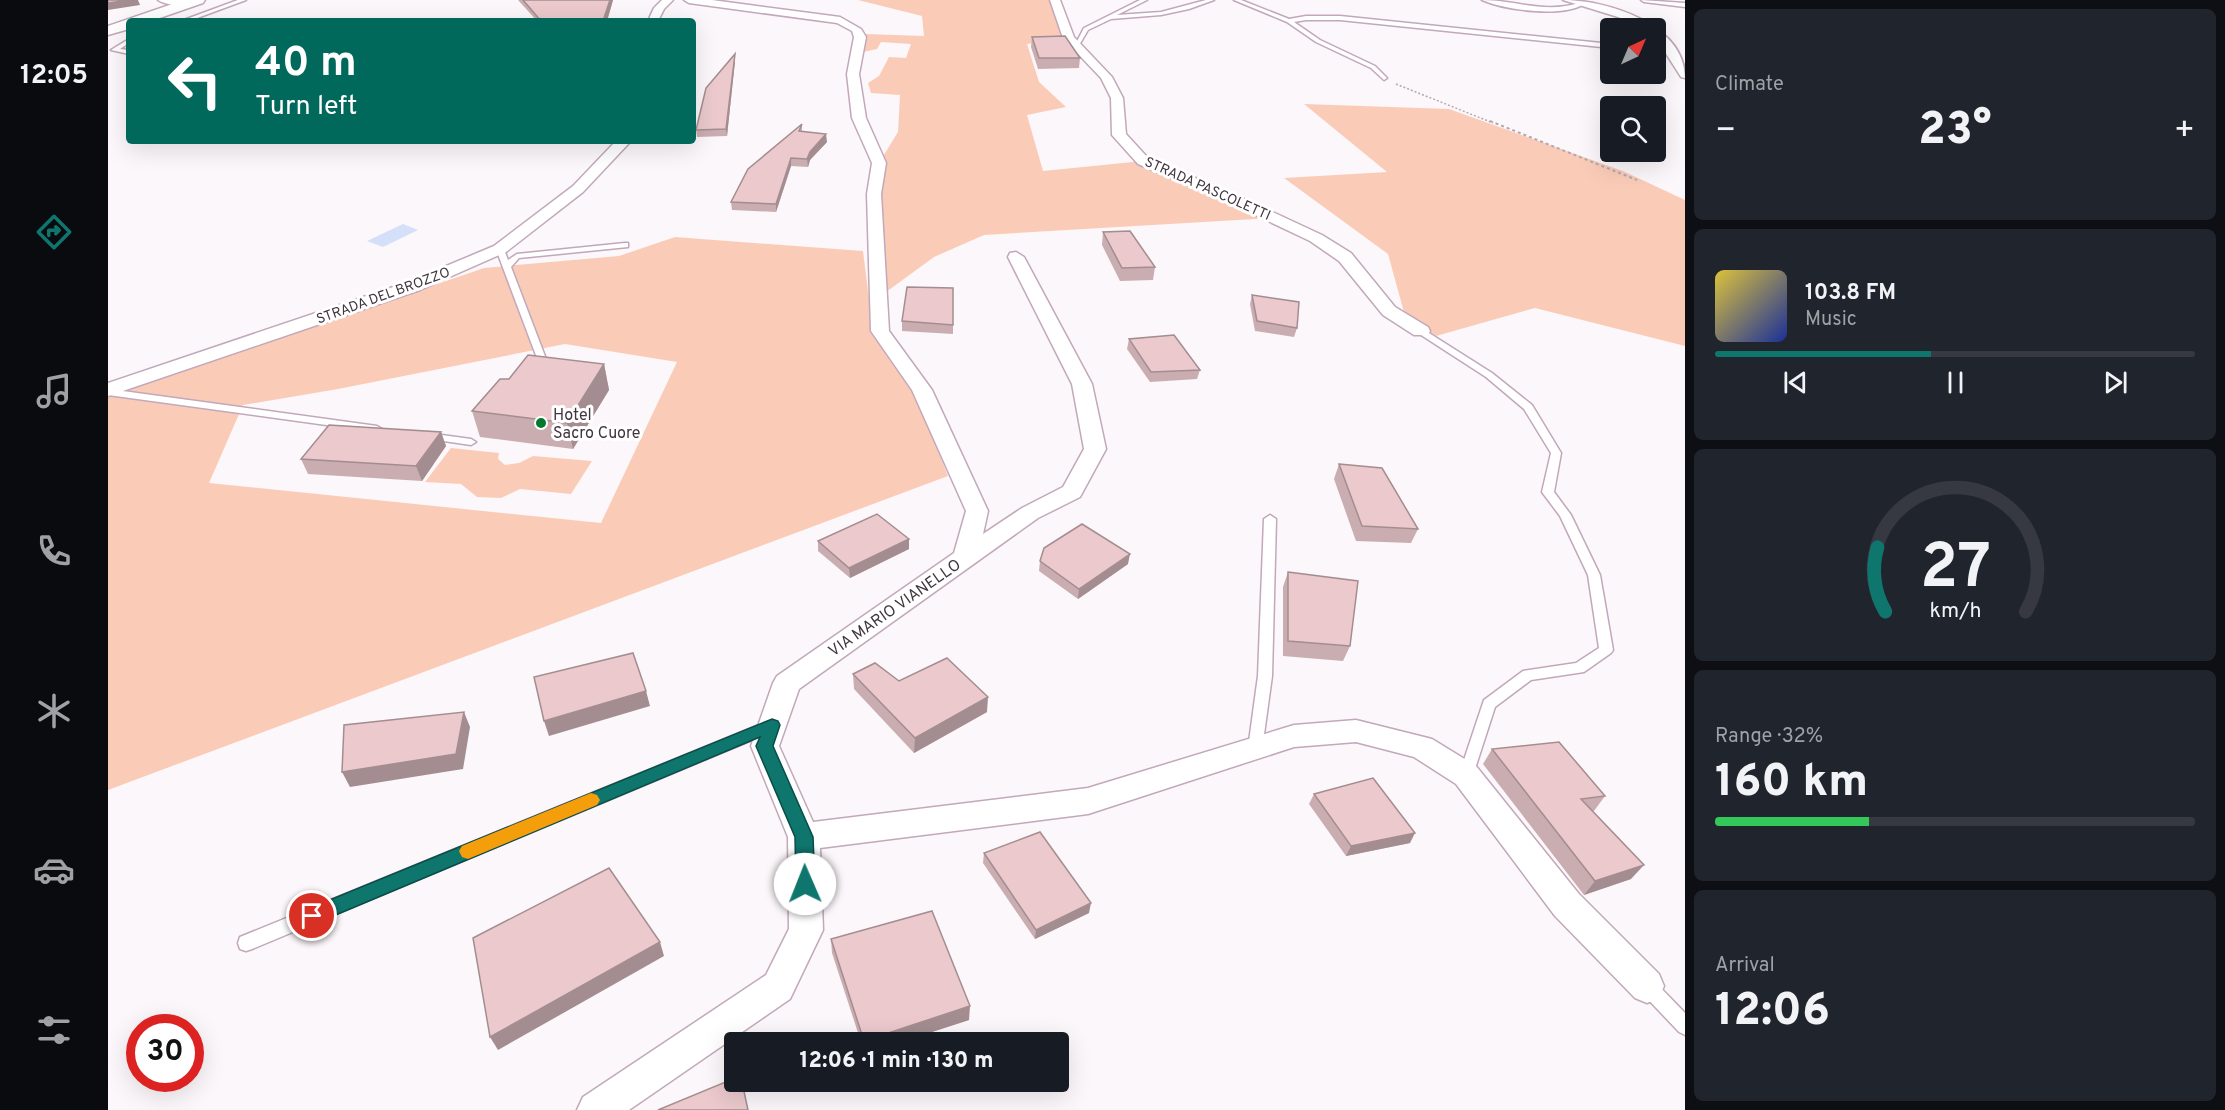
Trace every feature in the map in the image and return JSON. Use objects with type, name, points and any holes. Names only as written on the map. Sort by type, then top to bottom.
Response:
[{"type":"main road","points":[[146,18],[194,2]]},
{"type":"main road","points":[[108,31],[126,25]]},
{"type":"street","points":[[163,0],[194,2]]},
{"type":"street","points":[[654,18],[659,8],[668,0]]},
{"type":"street","name":"VIA MARIO VIANELLO","points":[[596,1110],[778,987],[807,930],[804,837],[765,746],[787,683],[965,557],[977,511],[922,390],[880,331],[874,194],[879,163],[859,118],[853,74],[860,37],[856,29],[840,20],[689,0]]},
{"type":"street","name":"STRADA PASCOLETTI","points":[[1055,0],[1070,38],[1106,77],[1117,98],[1119,135],[1143,161],[1233,199],[1316,238],[1344,257],[1389,311],[1421,331]]},
{"type":"street","points":[[1568,0],[1629,18]]},
{"type":"street","points":[[1666,44],[1685,74]]},
{"type":"street","name":"STRADA DEL BROZZO","points":[[108,391],[414,286],[500,249],[578,189],[621,144]]},
{"type":"street","points":[[965,557],[1030,513],[1072,492],[1095,449],[1082,384],[1016,257]]},
{"type":"street","points":[[804,837],[1088,801],[1294,736],[1356,731],[1422,747],[1466,775],[1567,905],[1647,986]]},
{"type":"lane","points":[[192,18],[243,0]]},
{"type":"lane","points":[[1076,46],[1086,29],[1144,0]]},
{"type":"lane","points":[[1110,17],[1130,18],[1152,15],[1198,6],[1211,0]]},
{"type":"lane","points":[[1237,0],[1289,21],[1318,41],[1373,67],[1384,78]]},
{"type":"lane","points":[[1485,0],[1550,9],[1572,9],[1581,4]]},
{"type":"lane","points":[[1644,0],[1685,5]]},
{"type":"lane","points":[[1289,21],[1306,18],[1340,18],[1600,45]]},
{"type":"lane","points":[[126,43],[114,50],[126,52]]},
{"type":"lane","points":[[1666,51],[1672,51]]},
{"type":"lane","points":[[506,268],[517,256],[625,245]]},
{"type":"lane","points":[[500,249],[546,373]]},
{"type":"lane","points":[[1421,331],[1489,375],[1528,406],[1556,453],[1548,492],[1565,515],[1594,575],[1606,650],[1579,668],[1528,675],[1489,704],[1466,775]]},
{"type":"lane","points":[[108,391],[389,431]]},
{"type":"lane","points":[[413,434],[471,442]]},
{"type":"lane","points":[[1255,748],[1265,676],[1270,519]]},
{"type":"lane","points":[[246,943],[772,725]]},
{"type":"lane","points":[[1647,986],[1685,1026]]},
{"type":"path","points":[[1384,78],[1413,92],[1637,180]]},
{"type":"shaded area","points":[[858,0],[1055,0],[1069,38],[1027,44],[1039,82],[1066,107],[1027,115],[1043,171],[1143,161],[1274,218],[984,235],[934,257],[878,298],[879,163],[898,132],[900,95],[871,93],[868,83],[879,76],[889,57],[906,58],[911,44],[881,42],[877,49],[863,52],[866,34],[924,36],[922,16]]},
{"type":"shaded area","points":[[1304,104],[1449,109],[1623,171],[1685,200],[1685,346],[1535,308],[1436,336],[1405,316],[1388,254],[1284,178],[1387,172]]},
{"type":"shaded area","points":[[675,237],[863,251],[873,331],[914,391],[948,476],[108,790],[108,390],[289,335],[484,268],[619,256]],"holes":[[[565,344],[677,362],[601,523],[209,483],[243,405],[338,389]]]},
{"type":"shaded area","points":[[451,448],[499,453],[498,459],[505,465],[519,463],[533,456],[592,461],[571,494],[520,489],[501,498],[477,497],[461,484],[425,482]]},
{"type":"water","points":[[403,224],[418,230],[383,247],[367,241]]},
{"type":"building","points":[[108,0],[129,0],[108,3]]},
{"type":"building","points":[[523,0],[610,0],[604,18],[538,18]]},
{"type":"building","points":[[1065,36],[1080,58],[1039,58],[1032,37]]},
{"type":"building","points":[[735,54],[726,129],[696,130],[706,88]]},
{"type":"building","points":[[802,124],[799,131],[826,134],[810,152],[807,159],[791,158],[776,204],[731,202],[748,169]]},
{"type":"building","points":[[1130,231],[1155,267],[1122,268],[1103,232]]},
{"type":"building","points":[[907,287],[953,288],[953,325],[902,321]]},
{"type":"building","points":[[1252,295],[1299,302],[1297,328],[1257,321]]},
{"type":"building","points":[[1174,335],[1200,370],[1151,372],[1129,339]]},
{"type":"building","points":[[528,355],[604,364],[567,423],[472,411],[500,379],[509,379]]},
{"type":"building","points":[[329,425],[441,432],[416,466],[301,459]]},
{"type":"building","points":[[1339,464],[1382,468],[1418,529],[1362,526]]},
{"type":"building","points":[[877,514],[909,539],[849,568],[818,541]]},
{"type":"building","points":[[1082,524],[1130,554],[1079,589],[1040,561],[1044,548]]},
{"type":"building","points":[[1288,572],[1358,581],[1350,646],[1288,641]]},
{"type":"building","points":[[633,653],[646,691],[544,721],[534,677]]},
{"type":"building","points":[[947,658],[988,697],[915,738],[853,674],[875,663],[899,681]]},
{"type":"building","points":[[464,712],[456,754],[342,772],[344,725]]},
{"type":"building","points":[[1559,742],[1605,796],[1581,799],[1644,865],[1595,881],[1492,749]]},
{"type":"building","points":[[1373,778],[1415,833],[1351,846],[1314,794]]},
{"type":"building","points":[[1040,832],[1091,903],[1036,930],[984,853]]},
{"type":"building","points":[[609,868],[660,942],[490,1037],[473,938]]},
{"type":"building","points":[[932,911],[970,1006],[891,1032],[861,1032],[831,939]]},
{"type":"building","points":[[724,1083],[724,1092],[744,1092],[748,1110],[658,1110]]},
{"type":"slow traffic","points":[[468,851],[591,800]]},
{"type":"place","name":"Hotel Sacro Cuore","points":[[541,423]]},
{"type":"route","points":[[312,916],[772,725],[765,746],[804,837],[805,884]]}]
